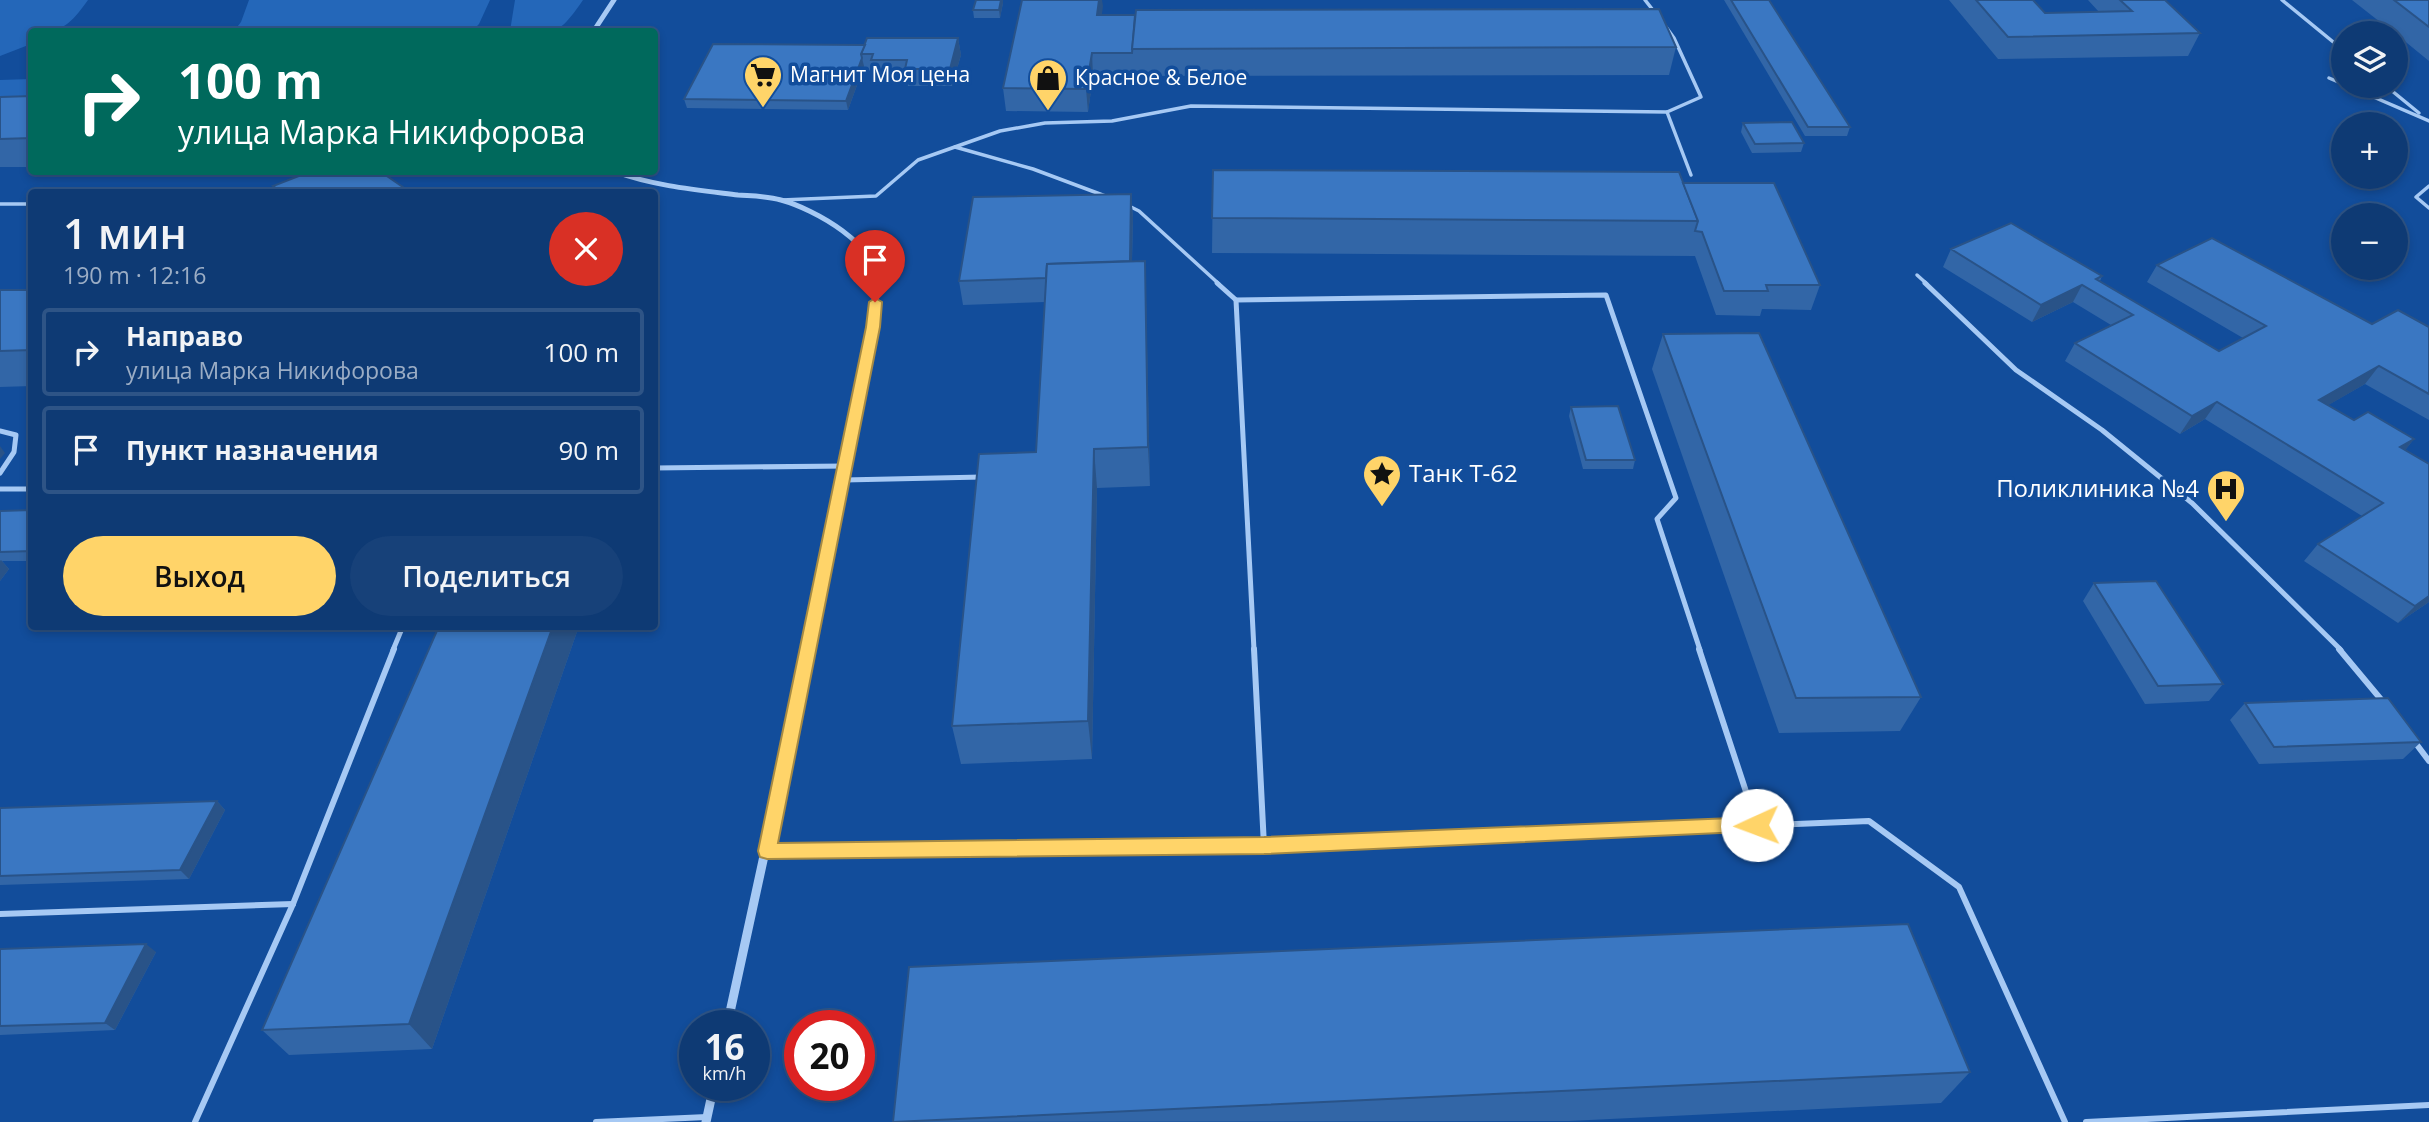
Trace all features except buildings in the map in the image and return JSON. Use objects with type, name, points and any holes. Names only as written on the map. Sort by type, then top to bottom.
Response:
[{"type":"street","points":[[596,28],[614,0]]},
{"type":"street","points":[[624,175],[708,191],[780,200],[821,217],[860,245],[871,260],[877,277],[873,327],[844,480],[767,851],[731,1010]]},
{"type":"street","points":[[706,1119],[710,1101]]},
{"type":"lane","points":[[780,200],[876,197],[918,160],[1000,131],[1045,123],[1112,121],[1191,106],[1667,112],[1701,97],[1674,38],[1645,0]]},
{"type":"lane","points":[[2282,0],[2331,40]]},
{"type":"lane","points":[[2378,98],[2424,117]]},
{"type":"lane","points":[[2401,98],[2429,121]]},
{"type":"lane","points":[[1667,112],[1691,175]]},
{"type":"lane","points":[[955,146],[1033,169],[1112,198]]},
{"type":"lane","points":[[2429,186],[2416,197],[2429,208]]},
{"type":"lane","points":[[1121,203],[1139,211],[1236,300],[1606,295],[1676,498],[1657,519],[1757,825]]},
{"type":"lane","points":[[0,204],[28,204]]},
{"type":"lane","points":[[1917,275],[2016,370],[2102,430],[2192,503],[2344,653],[2387,707]]},
{"type":"lane","points":[[1236,300],[1264,846]]},
{"type":"lane","points":[[0,431],[16,435],[14,452],[0,473]]},
{"type":"lane","points":[[658,468],[846,466]]},
{"type":"lane","points":[[844,480],[993,476]]},
{"type":"lane","points":[[0,489],[28,488]]},
{"type":"lane","points":[[195,1122],[293,904],[402,630]]},
{"type":"lane","points":[[2412,739],[2429,761]]},
{"type":"lane","points":[[767,851],[1264,846],[1869,821],[1959,887],[2065,1122]]},
{"type":"lane","points":[[0,914],[293,904]]},
{"type":"lane","points":[[2086,1122],[2429,1105]]},
{"type":"lane","points":[[596,1122],[706,1119]]},
{"type":"shaded area","points":[[0,0],[88,0],[65,25],[59,28],[28,28],[28,45],[0,56]]},
{"type":"shaded area","points":[[249,0],[490,0],[475,28],[236,28]]},
{"type":"shaded area","points":[[515,0],[583,0],[558,28],[510,28]]},
{"type":"shaded area","points":[[28,79],[28,119],[0,119],[0,80]]},
{"type":"place","name":"Магнит Моя цена","points":[[763,109]]},
{"type":"place","name":"Красное & Белое","points":[[1048,112]]},
{"type":"place","name":"Танк Т-62","points":[[1382,508]]},
{"type":"place","name":"Поликлиника №4","points":[[2226,523]]},
{"type":"route","points":[[875,302],[873,327],[844,480],[767,851],[1264,846],[1757,825]]}]
